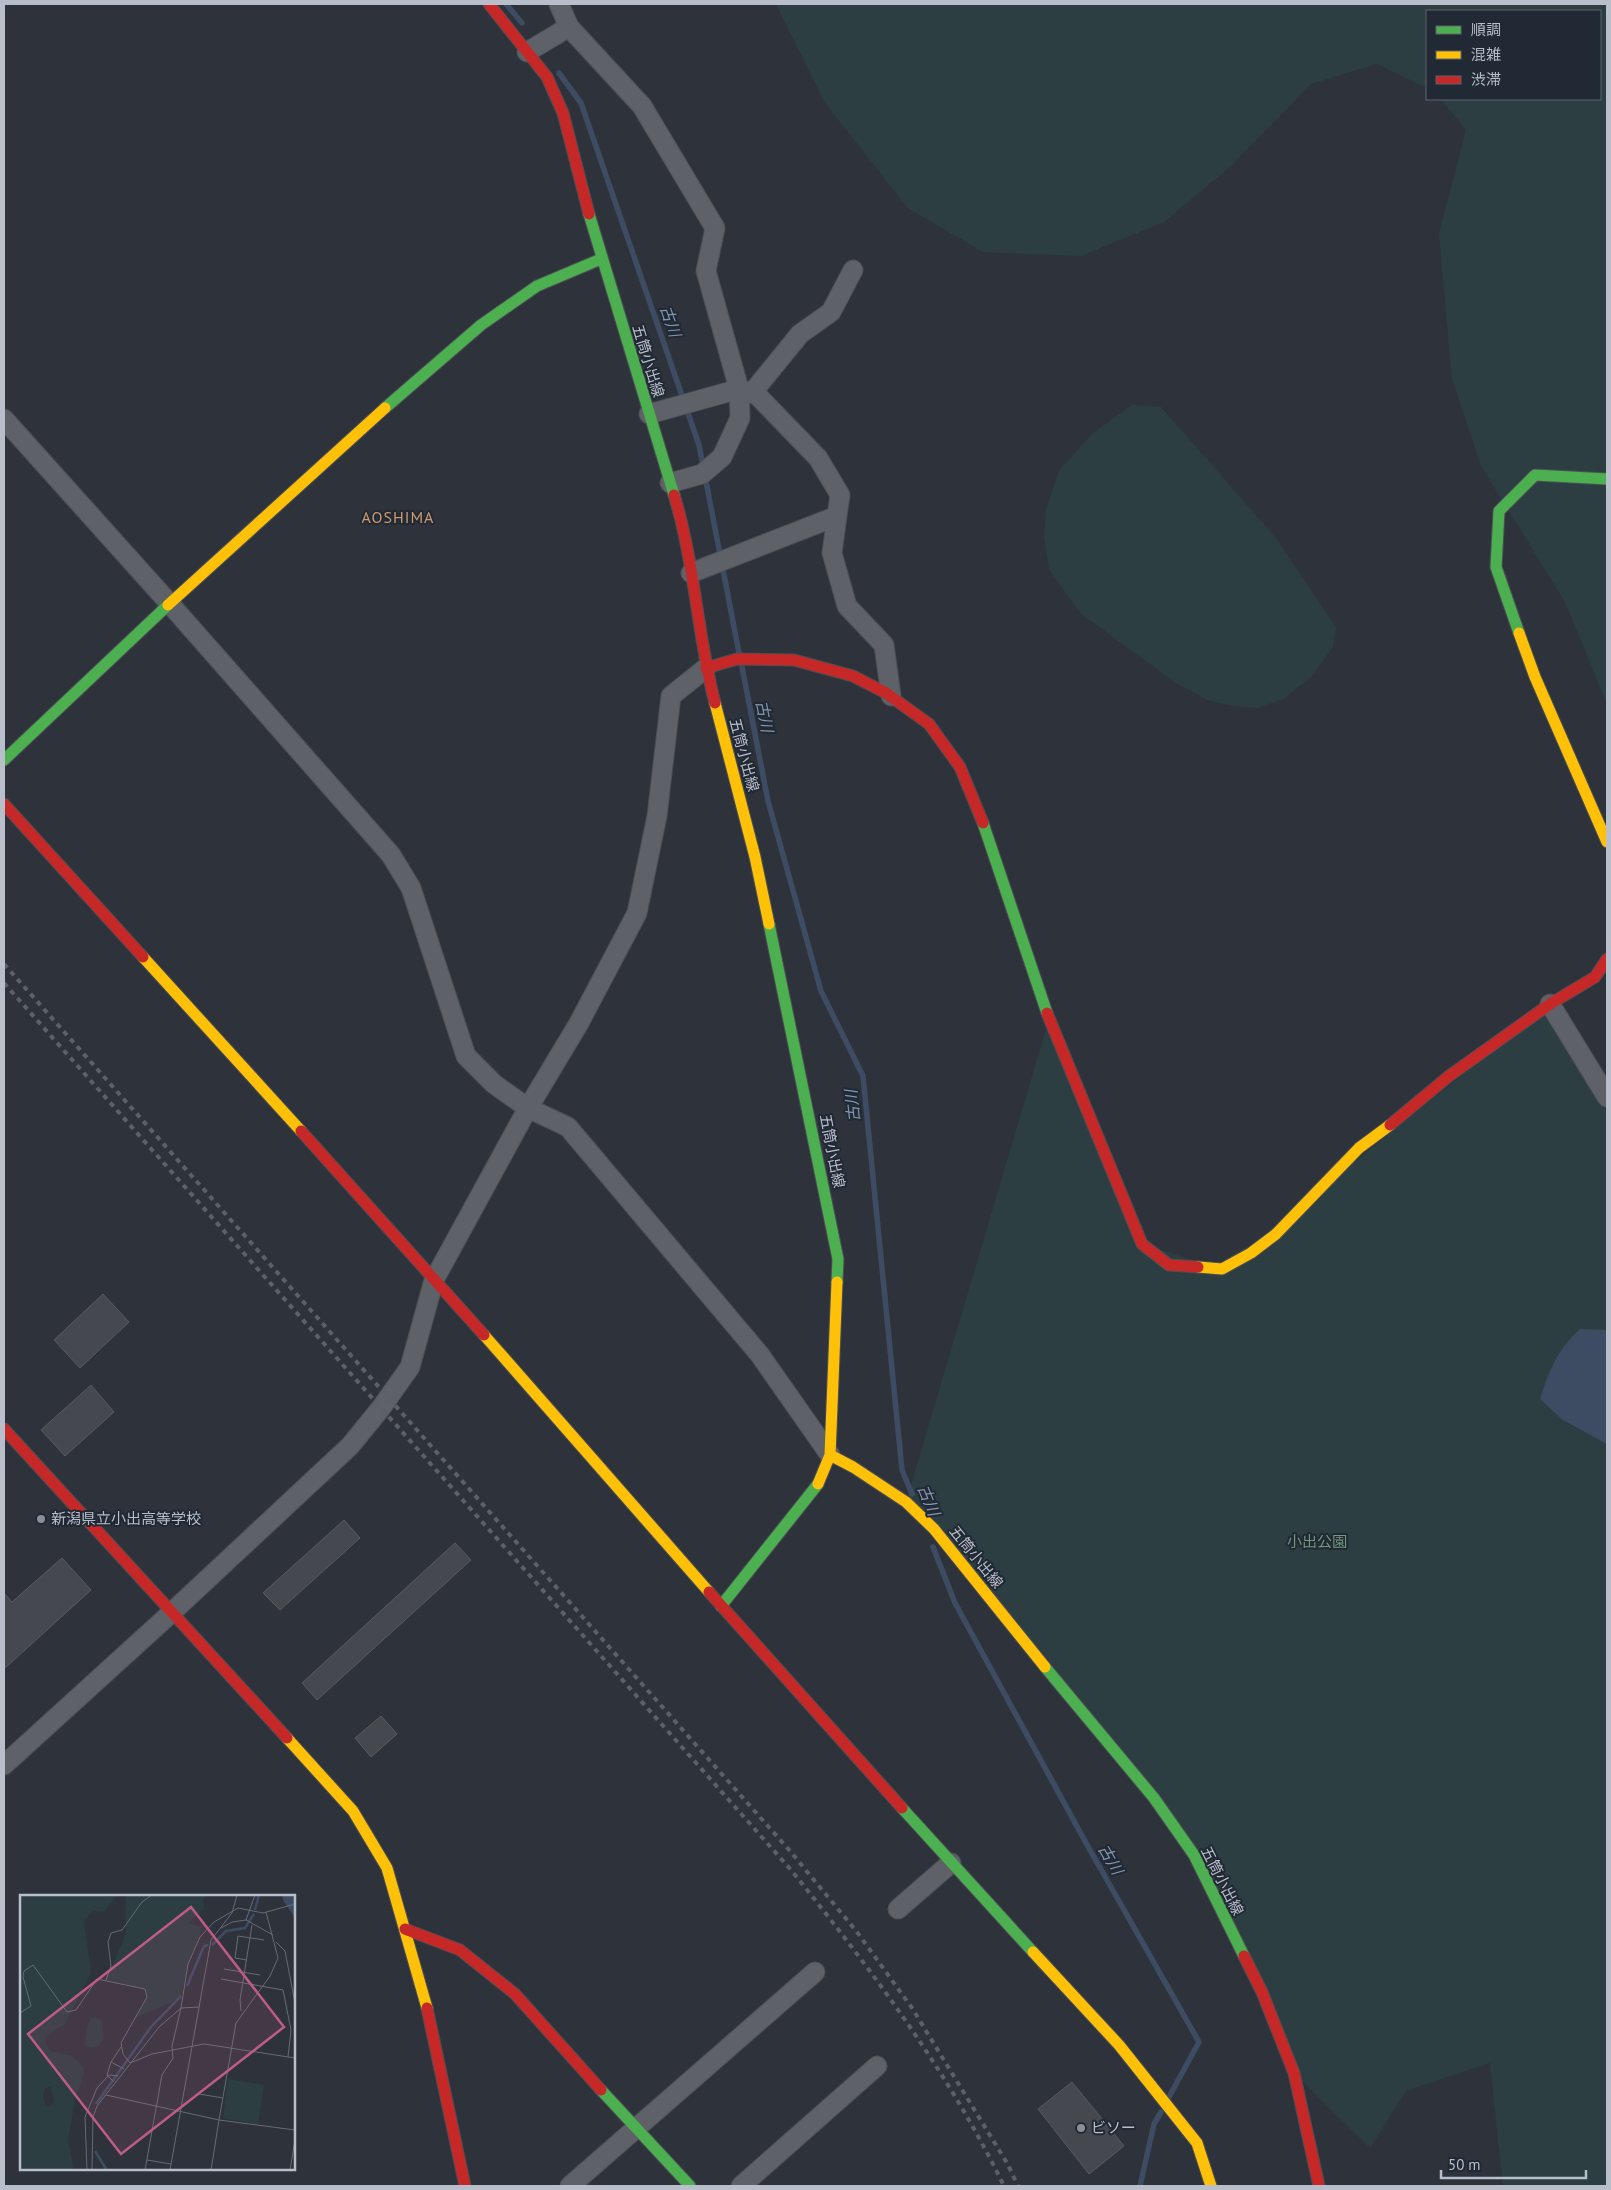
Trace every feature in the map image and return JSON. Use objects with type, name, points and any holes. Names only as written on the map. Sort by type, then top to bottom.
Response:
[{"type":"street","name":"五筒小出線","points":[[489,4],[547,77],[563,113],[601,259],[684,532],[706,668],[756,857],[838,1259],[830,1455],[853,1467],[906,1502],[934,1529],[1078,1709],[1154,1798],[1194,1855],[1262,1992],[1294,2073],[1319,2186]]},
{"type":"street","points":[[559,4],[569,27],[642,106],[715,228],[706,271],[745,391],[740,418],[722,457],[702,474],[670,483]]},
{"type":"street","points":[[527,52],[569,27]]},
{"type":"street","points":[[4,760],[170,604],[431,367],[481,326],[537,286],[601,259]]},
{"type":"street","points":[[745,391],[800,334],[831,312],[853,270]]},
{"type":"street","points":[[649,414],[745,391],[757,395],[818,458],[840,495],[832,553],[847,606],[884,645],[890,696]]},
{"type":"street","points":[[4,419],[170,604],[390,855],[411,888],[466,1056],[494,1084],[528,1108],[568,1127],[760,1355],[830,1455],[819,1483],[807,1500],[721,1606]]},
{"type":"street","points":[[1607,479],[1535,475],[1499,511],[1496,567],[1535,676],[1607,842]]},
{"type":"street","points":[[691,573],[837,516]]},
{"type":"street","points":[[4,1766],[350,1446],[381,1408],[410,1367],[434,1280],[528,1108],[579,1023],[637,913],[657,816],[671,696],[706,668],[737,659],[794,660],[853,676],[890,696],[929,724],[960,767],[991,844],[1049,1019],[1142,1244],[1169,1265],[1222,1268],[1251,1253],[1276,1234],[1359,1148],[1374,1139],[1448,1076],[1550,1004],[1595,977],[1607,960]]},
{"type":"street","points":[[4,804],[128,938],[434,1280],[721,1606],[951,1863],[1119,2045],[1197,2143],[1211,2186]]},
{"type":"street","points":[[1550,1004],[1607,1097]]},
{"type":"street","points":[[4,1430],[170,1614],[353,1811],[387,1868],[421,1982],[465,2186]]},
{"type":"street","points":[[898,1909],[951,1863]]},
{"type":"street","points":[[405,1929],[460,1950],[515,1994],[635,2128],[690,2186]]},
{"type":"street","points":[[570,2186],[816,1972]]},
{"type":"street","points":[[741,2186],[877,2066]]},
{"type":"green space","points":[[776,4],[1607,4],[1607,704],[1565,602],[1481,466],[1452,379],[1439,234],[1466,130],[1442,100],[1601,100],[1601,10],[1426,10],[1426,88],[1377,64],[1311,84],[1230,167],[1164,222],[1081,256],[983,252],[908,208],[825,103]]},
{"type":"green space","points":[[1132,405],[1161,407],[1274,536],[1336,627],[1333,647],[1312,676],[1283,699],[1258,708],[1232,706],[1208,700],[1176,683],[1080,613],[1049,569],[1044,536],[1046,510],[1059,471],[1092,434]]},
{"type":"green space","name":"小出公園","points":[[1550,1004],[1607,1113],[1607,2186],[1503,2186],[1490,2063],[1406,2091],[1370,2148],[1294,2073],[1194,1855],[906,1502],[1049,1019],[1142,1244],[1222,1269]]},
{"type":"water","points":[[1580,1329],[1607,1330],[1607,1444],[1563,1420],[1540,1399],[1555,1361],[1565,1345]]},
{"type":"building","points":[[103,1294],[129,1322],[80,1368],[54,1340]]},
{"type":"building","points":[[91,1385],[114,1412],[65,1456],[41,1430]]},
{"type":"building","points":[[344,1520],[360,1538],[280,1610],[263,1593]]},
{"type":"building","points":[[455,1543],[471,1560],[317,1700],[302,1683]]},
{"type":"building","points":[[62,1558],[91,1590],[4,1669],[4,1593],[12,1602]]},
{"type":"building","points":[[381,1716],[397,1734],[371,1757],[355,1738]]},
{"type":"building","name":"ビソー","points":[[1072,2082],[1124,2146],[1089,2174],[1038,2109]]},
{"type":"waterway","name":"古川","points":[[506,4],[522,23]]},
{"type":"waterway","name":"古川","points":[[559,73],[581,103],[699,445],[739,653]]},
{"type":"waterway","name":"古川","points":[[742,667],[768,801],[821,991],[863,1076],[902,1470],[912,1494]]},
{"type":"waterway","name":"古川","points":[[933,1547],[955,1603],[1086,1843],[1199,2042],[1169,2097]]},
{"type":"waterway","name":"古川","points":[[1140,2186],[1154,2124],[1161,2112]]},
{"type":"railway","points":[[4,964],[790,1851],[857,1932],[912,2008],[1007,2163],[1018,2186]]},
{"type":"railway","points":[[4,983],[791,1870],[879,1983],[933,2062],[982,2143],[1004,2186]]},
{"type":"traffic: fast","points":[[589,214],[674,495]]},
{"type":"traffic: fast","points":[[385,408],[481,325],[537,286],[601,259]]},
{"type":"traffic: fast","points":[[1519,633],[1496,567],[1499,511],[1535,475],[1607,479]]},
{"type":"traffic: fast","points":[[4,760],[168,605]]},
{"type":"traffic: fast","points":[[983,823],[1047,1013]]},
{"type":"traffic: fast","points":[[769,924],[838,1259],[837,1282]]},
{"type":"traffic: fast","points":[[721,1606],[818,1484]]},
{"type":"traffic: fast","points":[[1045,1667],[1154,1798],[1194,1855],[1244,1956]]},
{"type":"traffic: fast","points":[[902,1808],[1033,1952]]},
{"type":"traffic: fast","points":[[601,2090],[690,2186]]},
{"type":"traffic: slow","points":[[168,605],[385,408]]},
{"type":"traffic: slow","points":[[1519,633],[1535,677],[1607,842]]},
{"type":"traffic: slow","points":[[715,703],[755,857],[769,924]]},
{"type":"traffic: slow","points":[[143,957],[301,1131]]},
{"type":"traffic: slow","points":[[1198,1267],[1222,1269],[1251,1253],[1276,1234],[1359,1148],[1390,1125]]},
{"type":"traffic: slow","points":[[818,1484],[830,1455],[837,1282]]},
{"type":"traffic: slow","points":[[484,1335],[709,1592]]},
{"type":"traffic: slow","points":[[830,1455],[853,1467],[906,1502],[934,1529],[1045,1667]]},
{"type":"traffic: slow","points":[[287,1738],[353,1811],[387,1868],[427,2008]]},
{"type":"traffic: slow","points":[[1033,1952],[1119,2045],[1197,2143],[1211,2186]]},
{"type":"traffic: jam","points":[[489,4],[547,77],[563,113],[589,214]]},
{"type":"traffic: jam","points":[[674,495],[687,547],[704,651],[715,703]]},
{"type":"traffic: jam","points":[[706,668],[737,659],[794,660],[853,676],[886,693],[929,724],[960,767],[983,823]]},
{"type":"traffic: jam","points":[[4,804],[143,957]]},
{"type":"traffic: jam","points":[[1390,1125],[1449,1076],[1550,1004],[1595,977],[1607,959]]},
{"type":"traffic: jam","points":[[1047,1013],[1142,1244],[1169,1265],[1198,1267]]},
{"type":"traffic: jam","points":[[301,1131],[484,1335]]},
{"type":"traffic: jam","points":[[4,1429],[287,1738]]},
{"type":"traffic: jam","points":[[709,1592],[902,1808]]},
{"type":"traffic: jam","points":[[405,1929],[460,1950],[515,1994],[601,2090]]},
{"type":"traffic: jam","points":[[1244,1956],[1262,1992],[1294,2073],[1319,2186]]},
{"type":"traffic: jam","points":[[427,2008],[465,2186]]},
{"type":"place","name":"新潟県立小出高等学校","points":[[41,1519]]},
{"type":"place","name":"ビソー","points":[[1081,2128]]},
{"type":"district","name":"AOSHIMA","points":[[398,517]]}]
